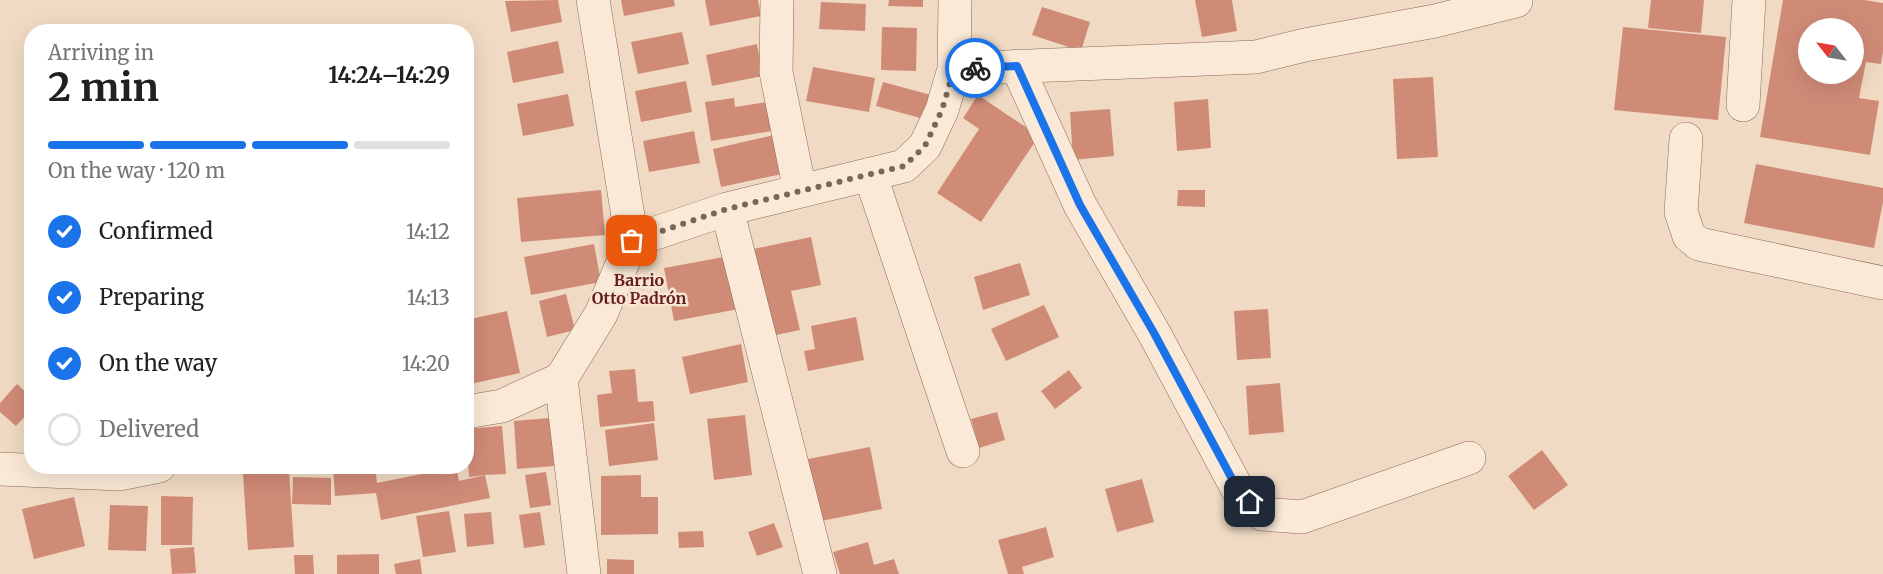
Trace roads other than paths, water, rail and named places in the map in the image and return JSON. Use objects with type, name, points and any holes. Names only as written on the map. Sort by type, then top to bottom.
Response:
[{"type":"street","points":[[474,411],[502,406],[561,379],[601,314],[632,241],[593,0]]},
{"type":"street","points":[[777,0],[776,72],[800,191]]},
{"type":"street","points":[[632,241],[727,209],[904,166],[925,146],[942,110],[954,69],[955,0]]},
{"type":"street","points":[[1743,105],[1749,0]]},
{"type":"street","points":[[954,69],[1256,57],[1305,45],[1435,21],[1516,1]]},
{"type":"street","points":[[1017,66],[1080,205],[1154,333],[1238,490],[1262,514],[1302,517],[1469,458]]},
{"type":"street","points":[[1686,139],[1681,212],[1689,236],[1698,244],[1883,283]]},
{"type":"street","points":[[870,174],[963,451]]},
{"type":"street","points":[[727,209],[820,574]]},
{"type":"street","points":[[561,379],[579,573]]},
{"type":"street","points":[[0,469],[24,470]]},
{"type":"district","name":"Barrio Otto Padrón","points":[[639,289]]}]
